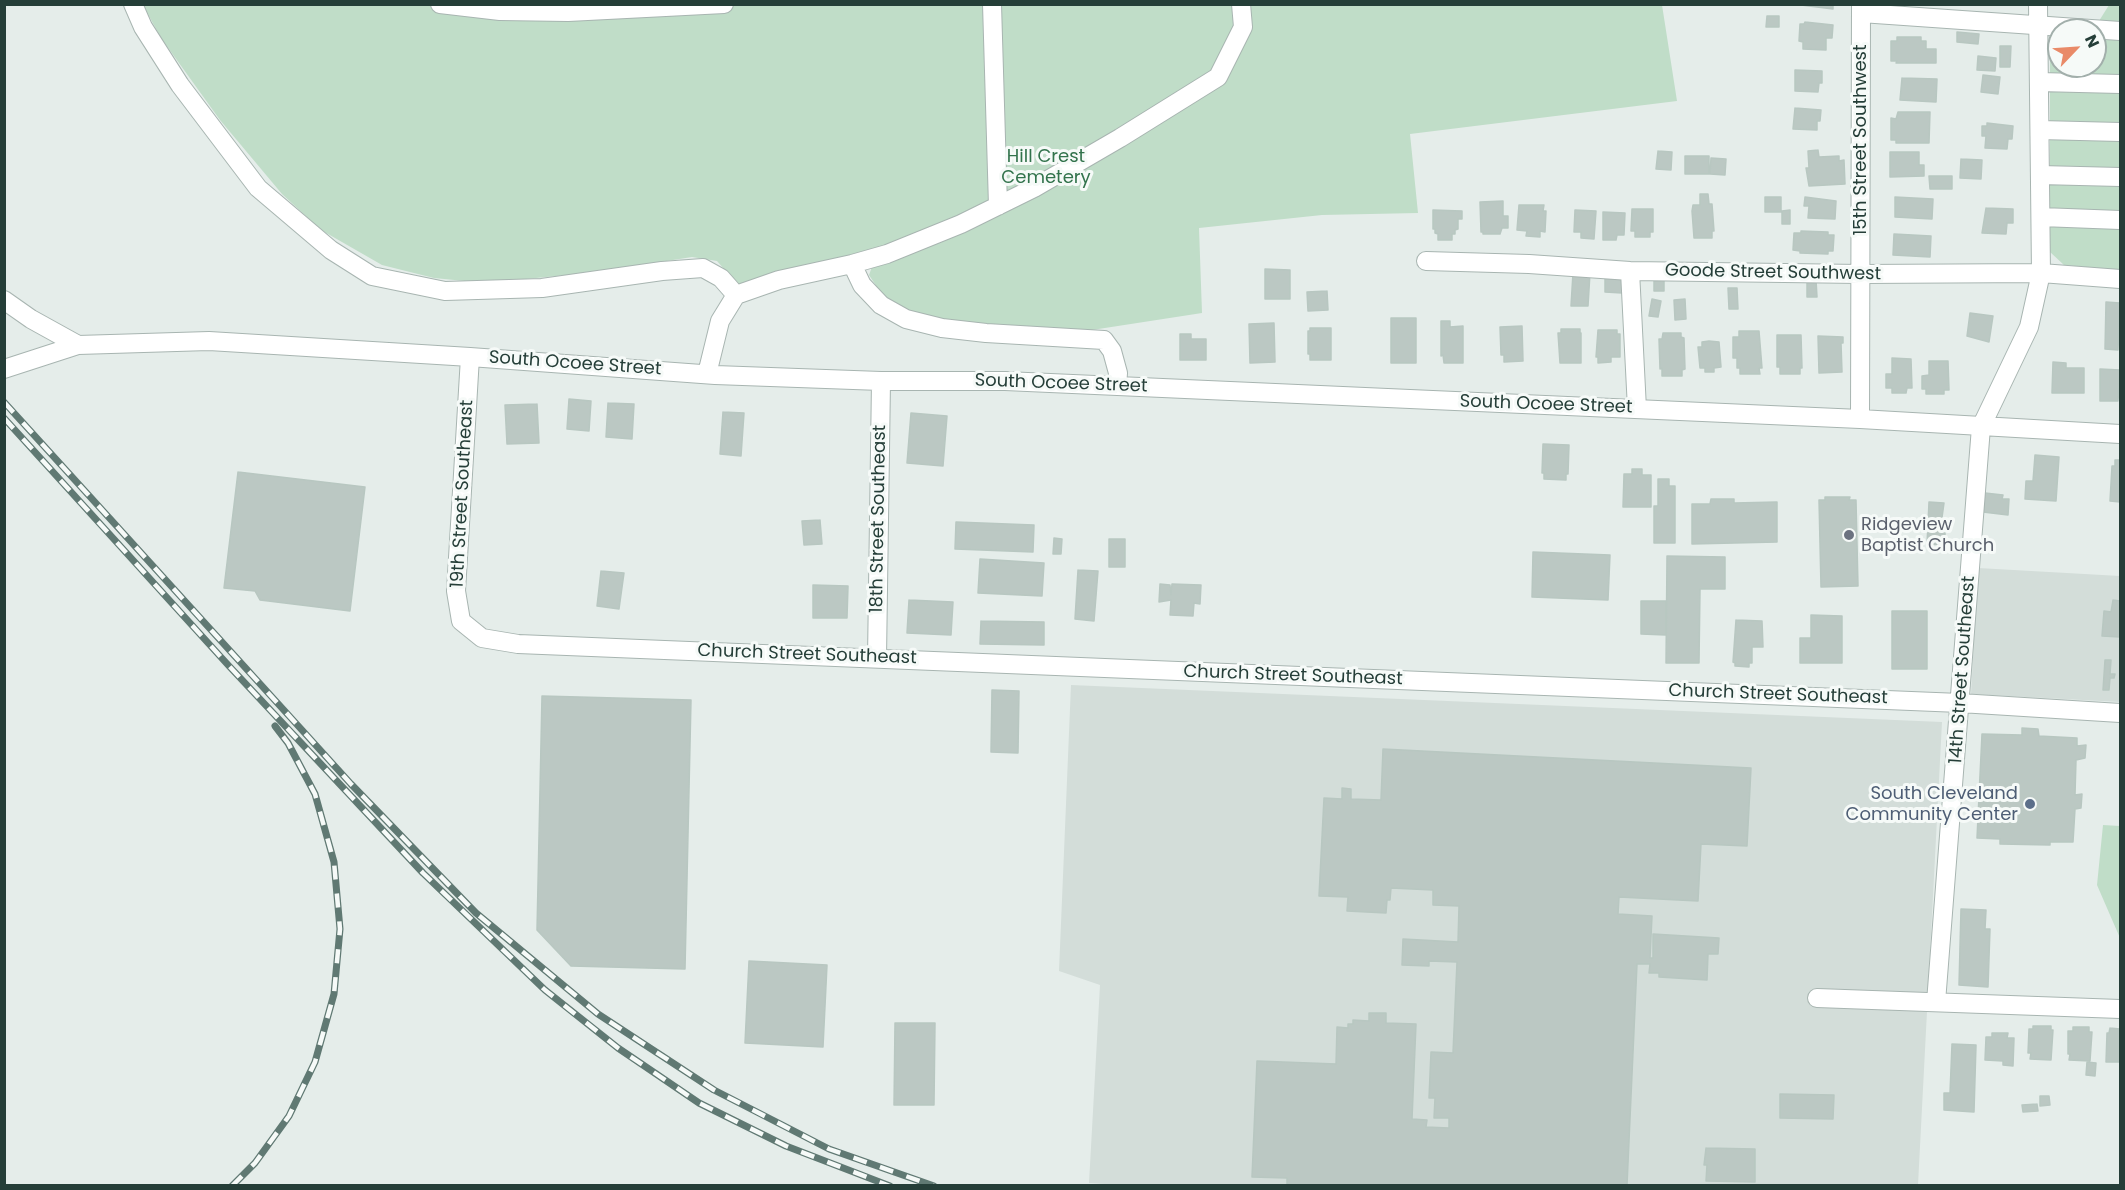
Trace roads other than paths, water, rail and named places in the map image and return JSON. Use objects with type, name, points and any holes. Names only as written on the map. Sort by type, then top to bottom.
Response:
[{"type":"street","points":[[133,4],[143,27],[180,85],[258,188],[331,250],[372,276],[445,291],[542,288],[662,271],[703,268],[721,278],[736,295]]},
{"type":"street","points":[[440,4],[500,11],[568,12],[724,4]]},
{"type":"street","points":[[992,4],[998,206]]},
{"type":"street","name":"14th Street Southeast","points":[[1936,1002],[1981,427],[2029,327],[2041,273],[2038,4]]},
{"type":"street","points":[[707,374],[720,321],[736,295],[779,280],[852,264],[908,245],[961,224],[1034,188],[1218,77],[1243,27],[1241,5]]},
{"type":"street","points":[[1861,9],[2038,26],[2121,31]]},
{"type":"street","name":"15th Street Southwest","points":[[1860,419],[1861,9]]},
{"type":"street","points":[[2039,82],[2121,84]]},
{"type":"street","points":[[2040,130],[2121,132]]},
{"type":"street","points":[[2040,175],[2121,177]]},
{"type":"street","points":[[2041,217],[2121,220]]},
{"type":"street","name":"Goode Street Southwest","points":[[1426,261],[1529,264],[1630,271],[1862,274],[2041,273],[2121,279]]},
{"type":"street","points":[[852,264],[861,285],[881,305],[906,319],[942,328],[986,333],[1104,340],[1112,351],[1118,373],[1117,386]]},
{"type":"street","points":[[1630,271],[1637,409]]},
{"type":"street","points":[[4,300],[31,319],[78,345]]},
{"type":"street","name":"South Ocoee Street","points":[[4,369],[78,345],[208,341],[707,374],[881,381],[1005,381],[1860,419],[2121,434]]},
{"type":"street","name":"19th Street Southeast","points":[[468,628],[461,621],[456,591],[470,357]]},
{"type":"street","name":"18th Street Southeast","points":[[877,658],[881,381]]},
{"type":"street","name":"Church Street Southeast","points":[[468,628],[482,638],[518,644],[1960,703],[2121,713]]},
{"type":"street","points":[[1817,998],[2121,1009]]},
{"type":"railway","points":[[4,402],[351,784],[476,913],[598,1014],[714,1090],[829,1149],[934,1186]]},
{"type":"railway","points":[[4,418],[229,666],[423,873],[545,990],[618,1048],[699,1103],[786,1146],[890,1186]]},
{"type":"railway","points":[[232,1186],[255,1163],[289,1116],[315,1062],[334,994],[340,929],[334,862],[315,794],[288,743],[275,726]]},
{"type":"place","name":"Ridgeview Baptist Church","points":[[1849,535]]},
{"type":"place","name":"South Cleveland Community Center","points":[[2030,804]]},
{"type":"park label","name":"Hill Crest Cemetery","points":[[1046,167]]}]
